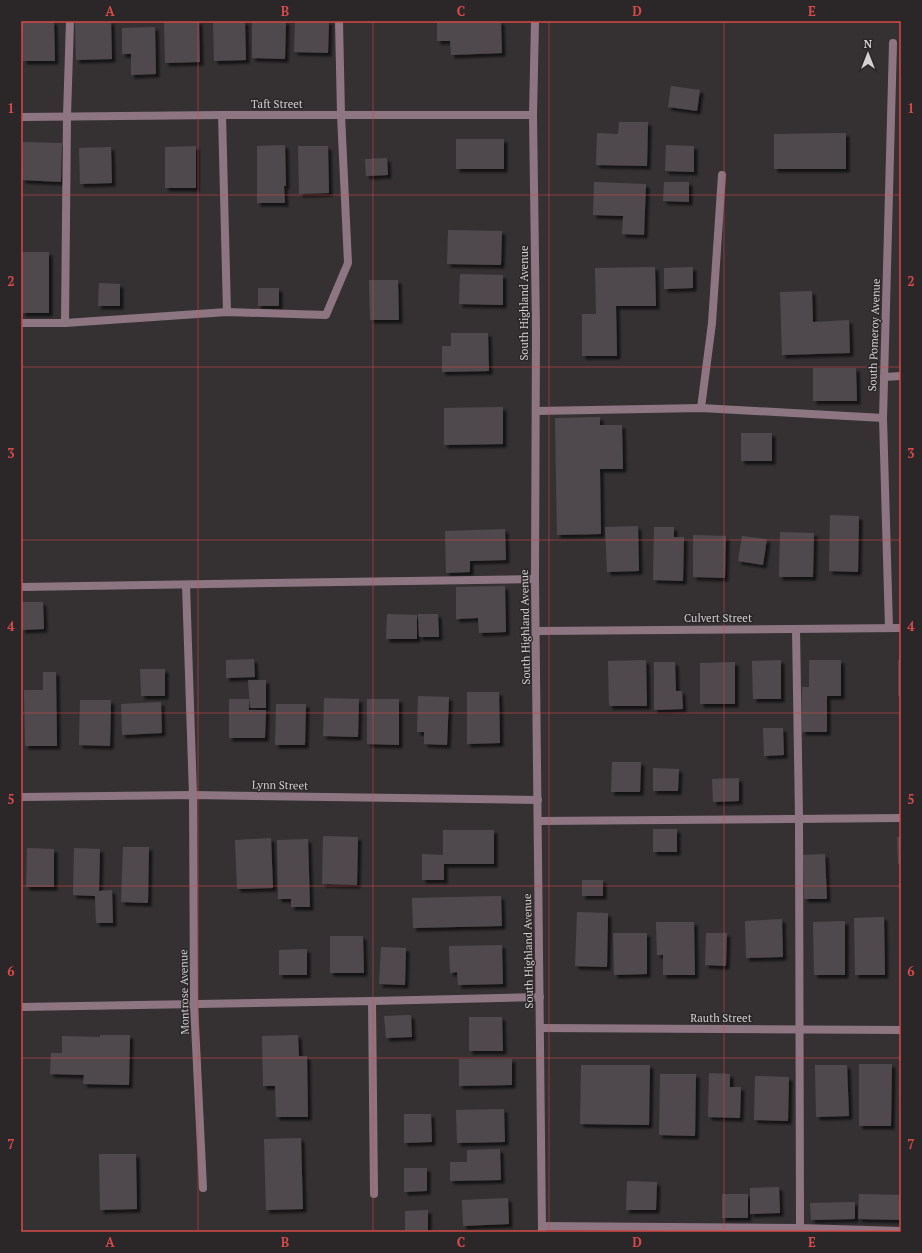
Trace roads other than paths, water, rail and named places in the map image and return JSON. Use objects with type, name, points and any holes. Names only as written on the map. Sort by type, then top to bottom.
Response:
[{"type":"street","points":[[65,323],[67,116],[70,21]]},
{"type":"street","points":[[21,323],[65,323],[227,312],[326,315],[348,263],[341,115],[339,21]]},
{"type":"street","name":"South Highland Avenue","points":[[535,21],[533,115],[536,411],[535,579],[542,1229]]},
{"type":"street","name":"South Pomeroy Avenue","points":[[889,628],[883,418],[893,43]]},
{"type":"street","points":[[222,115],[227,312]]},
{"type":"street","name":"Taft Street","points":[[21,117],[222,115],[533,115]]},
{"type":"street","points":[[701,408],[712,323],[722,175]]},
{"type":"street","points":[[884,377],[901,376]]},
{"type":"street","points":[[536,411],[701,408],[883,418]]},
{"type":"street","points":[[21,587],[535,579]]},
{"type":"street","name":"Montrose Avenue","points":[[186,585],[193,795],[194,1004],[203,1188]]},
{"type":"street","name":"Culvert Street","points":[[536,631],[901,628]]},
{"type":"street","points":[[796,629],[799,818],[800,1228]]},
{"type":"street","name":"Lynn Street","points":[[21,797],[193,795],[538,800]]},
{"type":"street","points":[[538,821],[901,818]]},
{"type":"street","points":[[21,1007],[540,997]]},
{"type":"street","points":[[372,1001],[374,1194]]},
{"type":"street","name":"Rauth Street","points":[[540,1028],[901,1030]]},
{"type":"street","points":[[542,1229],[800,1228],[901,1231]]}]
